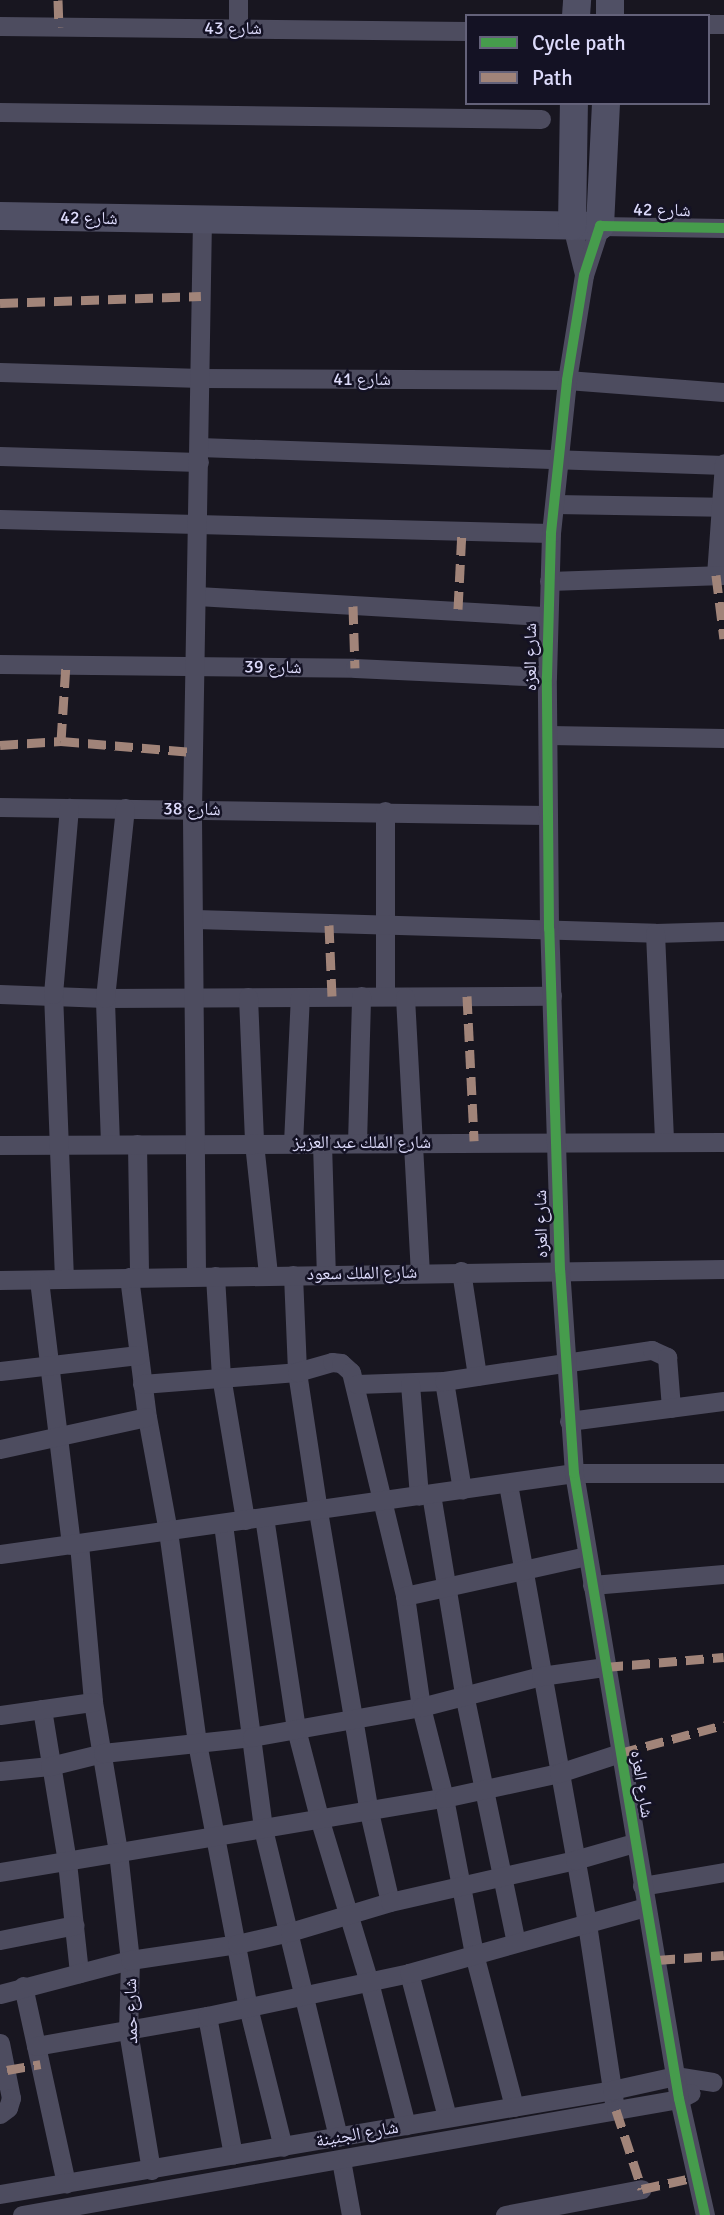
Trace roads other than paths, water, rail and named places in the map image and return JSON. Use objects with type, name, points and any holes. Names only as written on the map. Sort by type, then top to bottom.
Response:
[{"type":"main road","name":"شارع العزه","points":[[574,105],[586,226]]},
{"type":"main road","name":"شارع العزه","points":[[586,226],[606,105]]},
{"type":"main road","name":"شارع 42","points":[[0,216],[586,226]]},
{"type":"street","points":[[238,28],[239,0]]},
{"type":"street","name":"شارع 43","points":[[0,26],[465,31]]},
{"type":"street","points":[[0,112],[541,119]]},
{"type":"street","points":[[202,220],[192,810],[197,1144],[205,1276],[221,1376],[255,1519],[296,1729],[320,1821],[369,1982],[406,2125]]},
{"type":"street","name":"شارع 42","points":[[586,226],[724,228]]},
{"type":"street","name":"شارع العزه","points":[[586,226],[584,275],[568,380],[551,533],[547,616],[549,929],[558,1142],[559,1270],[574,1473],[679,2099],[705,2215]]},
{"type":"street","name":"شارع العزه","points":[[584,275],[586,226]]},
{"type":"street","name":"شارع 41","points":[[0,372],[201,378],[568,380],[724,392]]},
{"type":"street","points":[[0,456],[560,458],[724,464],[719,507],[720,575],[549,581]]},
{"type":"street","points":[[555,504],[719,507]]},
{"type":"street","points":[[0,519],[551,533]]},
{"type":"street","points":[[197,596],[547,616]]},
{"type":"street","name":"شارع 39","points":[[0,664],[355,668],[547,677]]},
{"type":"street","points":[[549,735],[724,738]]},
{"type":"street","name":"شارع 38","points":[[0,807],[547,815]]},
{"type":"street","points":[[64,1279],[53,994],[69,808]]},
{"type":"street","points":[[110,1144],[105,998],[125,808]]},
{"type":"street","points":[[385,811],[385,996]]},
{"type":"street","points":[[195,919],[385,927],[654,933],[724,930]]},
{"type":"street","points":[[654,933],[664,1141]]},
{"type":"street","points":[[0,994],[105,998],[552,996]]},
{"type":"street","points":[[248,996],[254,1143],[268,1275]]},
{"type":"street","points":[[356,1143],[361,996]]},
{"type":"street","points":[[293,1143],[300,997]]},
{"type":"street","points":[[405,997],[420,1273]]},
{"type":"street","name":"شارع الملك عبد العزيز","points":[[0,1145],[724,1142]]},
{"type":"street","points":[[322,1143],[326,1274]]},
{"type":"street","points":[[137,1144],[134,1277],[142,1384],[169,1531],[197,1742],[248,2007],[283,2147]]},
{"type":"street","name":"شارع الملك سعود","points":[[0,1280],[724,1269]]},
{"type":"street","points":[[461,1271],[477,1376]]},
{"type":"street","points":[[293,1275],[297,1372],[318,1511],[369,1812],[390,1902]]},
{"type":"street","name":"شارع حمد","points":[[39,1280],[51,1365],[57,1436],[75,1544],[93,1702],[118,1852],[130,1960],[128,2031],[151,2170]]},
{"type":"street","points":[[356,1384],[444,1381],[658,1351],[668,1362],[671,1408]]},
{"type":"street","points":[[0,1371],[138,1355]]},
{"type":"street","points":[[142,1384],[297,1372],[336,1362],[348,1368],[356,1384],[380,1501],[405,1596],[421,1707],[444,1798],[474,1954],[514,2106]]},
{"type":"street","points":[[444,1381],[462,1490]]},
{"type":"street","points":[[410,1384],[425,1495],[448,1587],[482,1789],[516,1942]]},
{"type":"street","points":[[569,1421],[724,1401]]},
{"type":"street","points":[[0,1449],[147,1417]]},
{"type":"street","points":[[0,1554],[574,1473],[724,1473]]},
{"type":"street","points":[[508,1484],[587,1924],[616,2110]]},
{"type":"street","points":[[223,1524],[263,1829],[304,1996],[334,2161],[351,2215]]},
{"type":"street","points":[[405,1596],[587,1556]]},
{"type":"street","points":[[592,1585],[724,1574]]},
{"type":"street","points":[[0,1771],[50,1766],[103,1753],[252,1737],[421,1707],[541,1676],[605,1667]]},
{"type":"street","points":[[0,1715],[93,1702]]},
{"type":"street","points":[[42,1709],[75,1925],[79,1973]]},
{"type":"street","points":[[0,1872],[320,1821],[444,1798],[559,1773],[620,1754]]},
{"type":"street","points":[[0,1994],[130,1960],[290,1933],[390,1902],[575,1860],[634,1843]]},
{"type":"street","points":[[642,1886],[724,1872]]},
{"type":"street","points":[[36,2046],[207,2016],[409,1973],[646,1907]]},
{"type":"street","points":[[0,1940],[75,1925]]},
{"type":"street","points":[[409,1973],[447,2117]]},
{"type":"street","points":[[23,1986],[66,2183]]},
{"type":"street","points":[[207,2016],[233,2155]]},
{"type":"street","points":[[0,2043],[11,2098],[8,2108],[0,2114]]},
{"type":"street","name":"شارع الجنينة","points":[[0,2194],[612,2090],[675,2076],[718,2081]]},
{"type":"street","name":"شارع الجنينة","points":[[22,2215],[679,2099],[718,2081]]},
{"type":"street","points":[[505,2215],[642,2189]]}]
